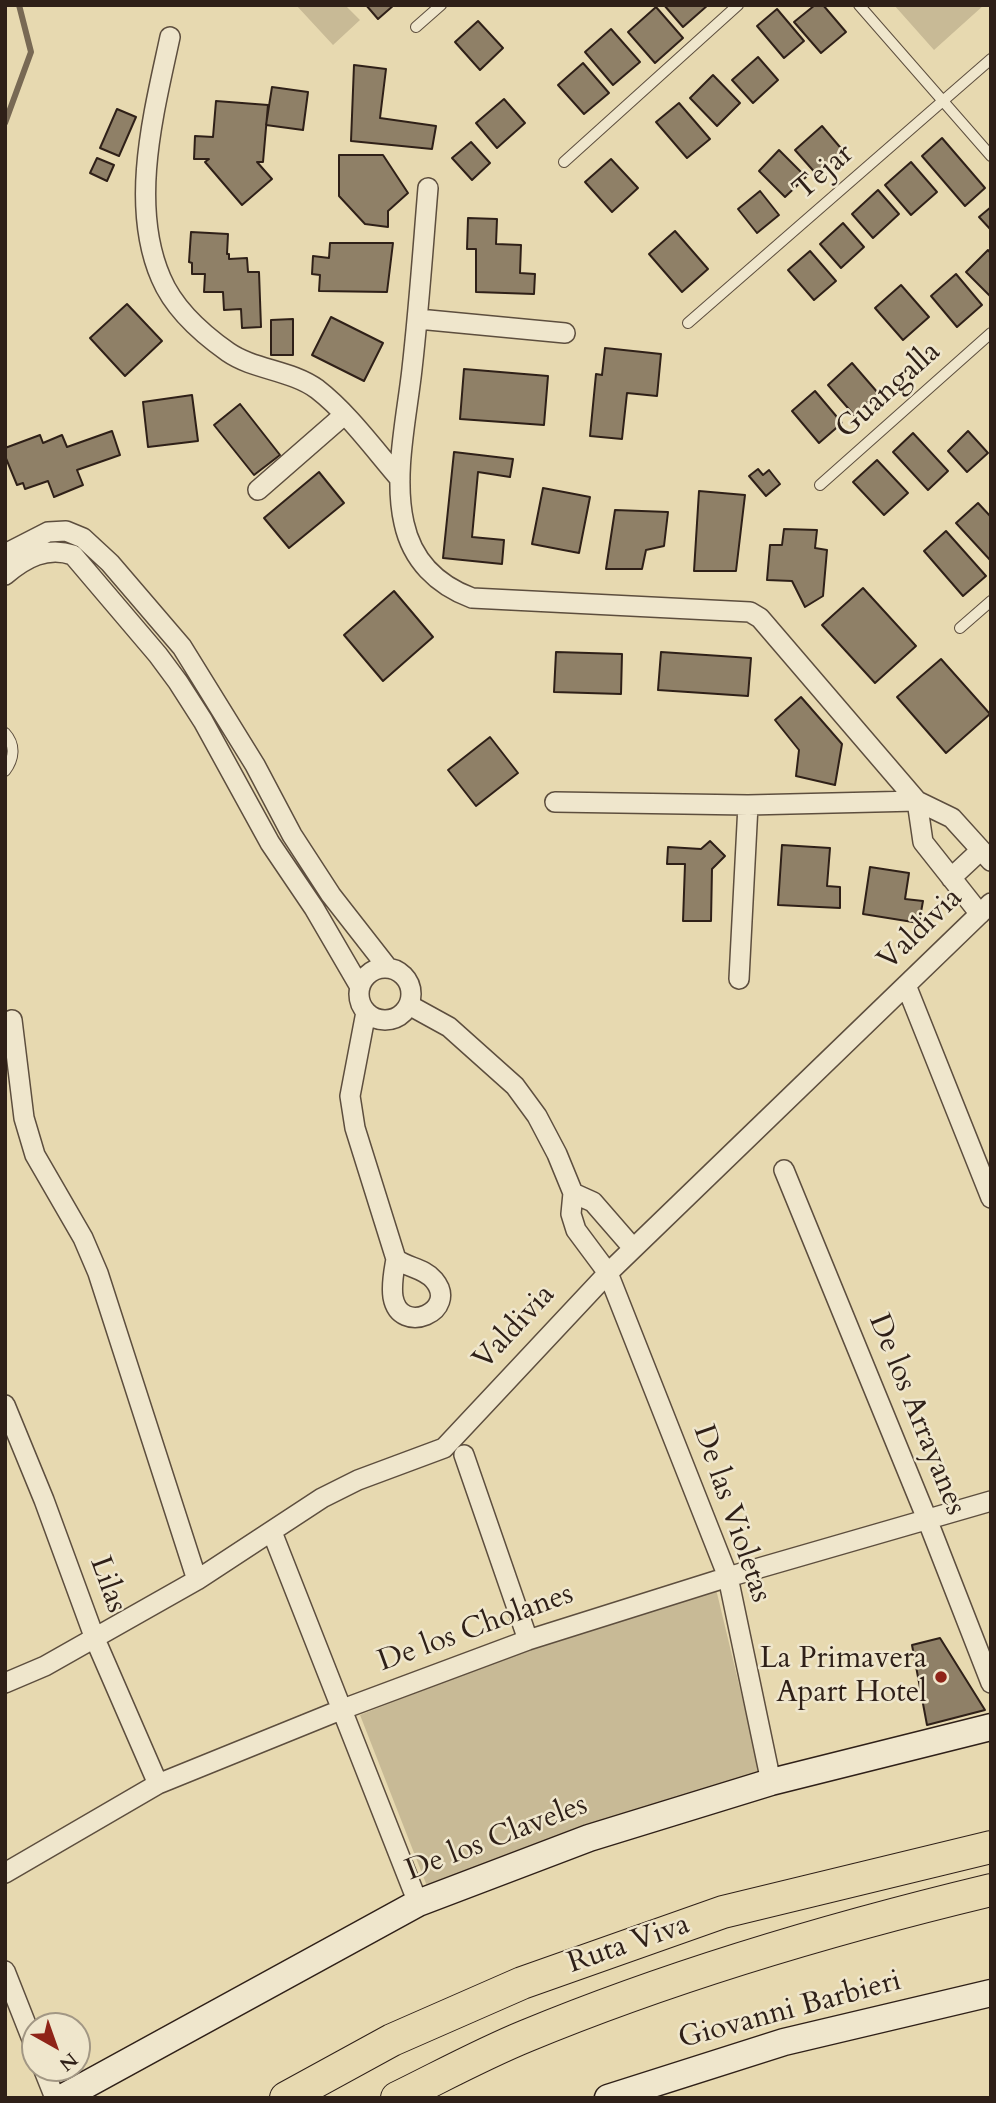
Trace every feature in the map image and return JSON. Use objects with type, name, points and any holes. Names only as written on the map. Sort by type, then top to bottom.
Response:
[{"type":"highway","name":"Ruta Viva","points":[[286,2098],[393,2040],[522,1983],[723,1912],[991,1847]]},
{"type":"highway","name":"Ruta Viva","points":[[397,2098],[525,2037],[694,1973],[897,1913],[991,1890]]},
{"type":"main road","name":"De los Claveles","points":[[62,2098],[418,1903],[589,1838],[771,1782],[991,1727]]},
{"type":"main road","name":"Giovanni Barbieri","points":[[608,2098],[784,2042],[991,1993]]},
{"type":"street","points":[[170,37],[151,129],[146,205],[151,242],[161,278],[176,304],[200,330],[232,354],[314,387],[344,415],[400,479]]},
{"type":"street","points":[[428,188],[418,319],[400,479],[404,523],[414,551],[438,581],[452,591],[471,598],[738,610],[754,614],[917,801],[952,818],[986,855],[951,878]]},
{"type":"street","points":[[418,319],[565,333]]},
{"type":"street","points":[[258,490],[344,415]]},
{"type":"street","points":[[5,554],[48,531],[66,531],[83,538],[110,563],[182,647],[255,765],[292,835],[331,895],[388,968]]},
{"type":"street","points":[[5,575],[27,559],[47,552],[60,551],[72,555],[158,655],[203,721],[270,843],[334,940],[360,987]]},
{"type":"street","points":[[555,802],[748,805],[917,801]]},
{"type":"street","points":[[917,801],[923,842],[951,878],[985,909]]},
{"type":"street","points":[[739,979],[748,805]]},
{"type":"street","name":"Valdivia","points":[[5,1683],[45,1666],[197,1580],[323,1498],[358,1480],[444,1448],[633,1248],[985,909]]},
{"type":"street","points":[[388,968],[399,972],[407,981],[411,993],[409,1005],[397,1017],[381,1020],[366,1012],[359,999],[360,987],[366,977],[376,970],[388,968]]},
{"type":"street","points":[[906,985],[991,1198]]},
{"type":"street","name":"De las Violetas","points":[[409,1005],[449,1027],[515,1086],[537,1116],[557,1154],[573,1193],[571,1214],[576,1230],[608,1273],[729,1577],[771,1782]]},
{"type":"street","points":[[366,1012],[350,1096],[355,1128],[396,1259]]},
{"type":"street","points":[[12,1020],[24,1118],[35,1155],[83,1238],[97,1273],[197,1580]]},
{"type":"street","name":"De los Arrayanes","points":[[784,1170],[991,1683]]},
{"type":"street","points":[[573,1193],[593,1202],[633,1248]]},
{"type":"street","name":"Lilas","points":[[5,1405],[44,1500],[95,1639],[158,1784]]},
{"type":"street","points":[[464,1455],[528,1640]]},
{"type":"street","name":"De los Cholanes","points":[[5,1873],[158,1784],[343,1709],[528,1640],[729,1577],[991,1501]]},
{"type":"street","points":[[272,1532],[418,1903]]},
{"type":"street","points":[[5,1971],[21,2012]]},
{"type":"lane","points":[[416,27],[440,5]]},
{"type":"lane","points":[[564,162],[738,5]]},
{"type":"lane","points":[[859,5],[991,156]]},
{"type":"lane","name":"Tejar","points":[[688,323],[991,59]]},
{"type":"lane","name":"Guangalla","points":[[820,485],[991,333]]},
{"type":"lane","points":[[960,628],[991,601]]},
{"type":"lane","points":[[5,733],[11,740],[13,750],[5,771]]},
{"type":"shaded area","points":[[296,5],[345,5],[360,20],[333,45]]},
{"type":"shaded area","points":[[894,5],[984,5],[934,50]]},
{"type":"shaded area","points":[[716,1589],[760,1772],[585,1826],[427,1886],[360,1715],[531,1648]]},
{"type":"building","points":[[366,5],[394,5],[378,19]]},
{"type":"building","points":[[664,5],[708,5],[683,27]]},
{"type":"building","points":[[815,5],[823,5],[846,32],[821,53],[794,22]]},
{"type":"building","points":[[656,7],[683,38],[655,63],[628,32]]},
{"type":"building","points":[[777,9],[804,41],[784,58],[757,26]]},
{"type":"building","points":[[478,21],[503,48],[480,70],[455,42]]},
{"type":"building","points":[[611,29],[640,62],[613,85],[585,52]]},
{"type":"building","points":[[758,57],[778,80],[753,103],[732,80]]},
{"type":"building","points":[[583,63],[609,93],[584,114],[558,85]]},
{"type":"building","points":[[354,65],[386,69],[380,118],[436,126],[432,149],[351,141]]},
{"type":"building","points":[[713,75],[740,103],[717,126],[690,98]]},
{"type":"building","points":[[272,87],[308,92],[303,130],[266,125]]},
{"type":"building","points":[[504,99],[525,123],[497,148],[476,123]]},
{"type":"building","points":[[216,101],[268,105],[263,162],[257,162],[272,179],[242,205],[205,162],[209,159],[194,159],[195,136],[213,137]]},
{"type":"building","points":[[679,103],[710,139],[687,158],[656,122]]},
{"type":"building","points":[[117,109],[136,117],[119,156],[100,148]]},
{"type":"building","points":[[822,126],[845,153],[818,176],[795,150]]},
{"type":"building","points":[[942,138],[985,188],[965,206],[922,156]]},
{"type":"building","points":[[471,142],[490,163],[472,180],[452,158]]},
{"type":"building","points":[[779,150],[806,177],[785,197],[759,171]]},
{"type":"building","points":[[339,155],[383,155],[408,193],[388,211],[388,227],[365,224],[339,196]]},
{"type":"building","points":[[97,158],[114,165],[107,181],[90,173]]},
{"type":"building","points":[[611,159],[638,188],[612,212],[585,182]]},
{"type":"building","points":[[911,162],[937,192],[911,215],[885,185]]},
{"type":"building","points":[[878,190],[899,214],[873,238],[852,214]]},
{"type":"building","points":[[760,191],[779,215],[757,233],[738,209]]},
{"type":"building","points":[[991,207],[991,230],[979,217]]},
{"type":"building","points":[[468,218],[497,219],[496,244],[521,245],[520,273],[535,274],[534,294],[476,292],[476,249],[467,249]]},
{"type":"building","points":[[843,223],[864,247],[841,268],[820,244]]},
{"type":"building","points":[[675,231],[708,269],[682,292],[649,254]]},
{"type":"building","points":[[191,232],[228,234],[229,259],[247,258],[248,272],[259,272],[261,327],[242,328],[241,309],[224,310],[223,292],[204,292],[205,274],[192,274],[192,263],[189,262]]},
{"type":"building","points":[[330,243],[393,243],[387,292],[319,291],[320,275],[312,274],[313,256],[329,258]]},
{"type":"building","points":[[988,250],[991,254],[991,297],[966,272]]},
{"type":"building","points":[[810,251],[836,281],[814,300],[788,270]]},
{"type":"building","points":[[956,274],[982,305],[957,327],[931,296]]},
{"type":"building","points":[[901,285],[929,317],[903,340],[875,308]]},
{"type":"building","points":[[127,304],[162,341],[125,376],[90,338]]},
{"type":"building","points":[[331,317],[383,343],[364,381],[312,355]]},
{"type":"building","points":[[293,319],[293,355],[271,355],[271,320]]},
{"type":"building","points":[[605,348],[661,354],[657,396],[627,393],[622,439],[590,436],[596,374],[602,375]]},
{"type":"building","points":[[852,363],[878,393],[854,415],[828,385]]},
{"type":"building","points":[[464,369],[548,376],[544,425],[460,419]]},
{"type":"building","points":[[815,391],[842,423],[819,443],[792,411]]},
{"type":"building","points":[[192,395],[198,441],[148,447],[143,402]]},
{"type":"building","points":[[240,404],[280,455],[254,475],[214,425]]},
{"type":"building","points":[[112,431],[120,455],[77,470],[83,485],[54,497],[48,481],[25,489],[23,483],[17,485],[5,456],[5,448],[40,435],[43,443],[62,435],[67,447]]},
{"type":"building","points":[[968,431],[988,453],[967,472],[948,451]]},
{"type":"building","points":[[913,433],[948,471],[928,490],[893,452]]},
{"type":"building","points":[[454,452],[513,459],[510,477],[478,472],[472,537],[504,540],[502,564],[443,558]]},
{"type":"building","points":[[877,460],[908,493],[884,515],[853,482]]},
{"type":"building","points":[[758,469],[763,475],[769,470],[780,484],[766,496],[749,476]]},
{"type":"building","points":[[319,472],[344,503],[289,548],[264,518]]},
{"type":"building","points":[[543,488],[590,497],[579,553],[532,544]]},
{"type":"building","points":[[699,491],[745,495],[736,571],[694,571]]},
{"type":"building","points":[[978,503],[991,517],[991,561],[956,523]]},
{"type":"building","points":[[615,510],[668,512],[664,546],[646,550],[642,569],[606,569]]},
{"type":"building","points":[[784,529],[817,530],[815,548],[827,550],[823,596],[805,607],[792,581],[767,580],[770,545],[782,545]]},
{"type":"building","points":[[946,531],[986,576],[963,596],[924,551]]},
{"type":"building","points":[[863,588],[916,646],[875,683],[822,625]]},
{"type":"building","points":[[394,591],[433,637],[383,681],[344,635]]},
{"type":"building","points":[[556,652],[622,654],[621,694],[554,692]]},
{"type":"building","points":[[661,652],[751,658],[748,696],[658,690]]},
{"type":"building","points":[[941,659],[990,714],[946,753],[897,697]]},
{"type":"building","points":[[801,697],[842,744],[835,785],[796,776],[799,750],[775,720]]},
{"type":"building","points":[[490,737],[518,773],[476,806],[448,770]]},
{"type":"building","points":[[710,841],[725,856],[712,869],[711,921],[683,921],[685,864],[667,864],[668,847],[701,849]]},
{"type":"building","points":[[782,845],[830,848],[827,886],[840,887],[840,908],[778,905]]},
{"type":"building","points":[[870,867],[909,873],[905,899],[923,901],[919,923],[863,914]]},
{"type":"building","name":"La Primavera Apart Hotel","points":[[940,1638],[985,1710],[927,1725],[912,1645]]},
{"type":"waterway","points":[[5,123],[31,52],[19,5]]},
{"type":"place","name":"La Primavera Apart Hotel","points":[[941,1677]]}]
